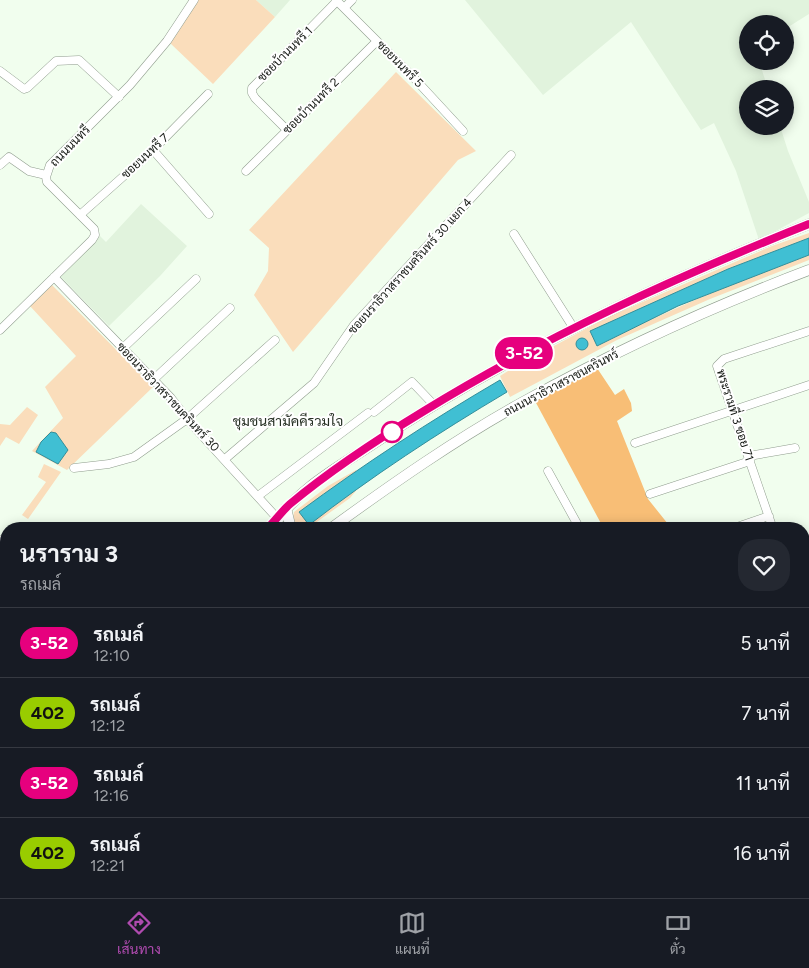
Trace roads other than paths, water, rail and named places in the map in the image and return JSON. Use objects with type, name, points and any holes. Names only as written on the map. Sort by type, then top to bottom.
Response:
[{"type":"main road","points":[[276,522],[286,508],[349,460],[434,405],[495,369],[573,327],[688,274],[809,224]]},
{"type":"main road","name":"ถนนนราธิวาสราชนครินทร์","points":[[340,522],[417,467],[522,402],[635,345],[746,295],[809,270]]},
{"type":"main road","points":[[286,508],[289,522]]},
{"type":"main road","points":[[275,522],[278,519]]},
{"type":"street","name":"ถนนนนทรี","points":[[0,330],[95,235],[94,230],[47,182],[46,175],[50,165],[119,97],[167,41],[194,0]]},
{"type":"street","points":[[344,8],[352,0]]},
{"type":"street","name":"ซอยนนทรี 5","points":[[336,1],[414,78],[463,130]]},
{"type":"street","name":"ซอยบ้านนทรี 1","points":[[287,130],[256,98],[252,93],[252,88],[336,1]]},
{"type":"street","name":"ซอยบ้านนทรี 2","points":[[246,171],[376,41]]},
{"type":"street","points":[[0,71],[24,89],[57,60],[79,60],[119,97]]},
{"type":"street","name":"ซอยนนทรี 7","points":[[80,215],[153,150],[208,94]]},
{"type":"street","points":[[153,150],[209,214]]},
{"type":"street","name":"ซอยนราธิวาสราชนครินทร์ 30 แยก 4","points":[[225,459],[314,383],[354,325],[511,155]]},
{"type":"street","points":[[0,165],[8,157],[29,171],[46,175]]},
{"type":"street","points":[[514,234],[573,327]]},
{"type":"street","name":"ซอยนราธิวาสราชนครินทร์ 30","points":[[54,277],[171,398],[187,419],[278,519]]},
{"type":"street","points":[[123,348],[196,279]]},
{"type":"street","points":[[153,380],[230,308]]},
{"type":"street","name":"พระรามที่ 3 ซอย 71","points":[[771,522],[718,366],[724,359],[809,331]]},
{"type":"street","points":[[74,468],[110,464],[134,457],[187,419],[275,340]]},
{"type":"street","points":[[258,496],[412,382],[434,405]]},
{"type":"street","points":[[635,443],[809,385]]},
{"type":"street","points":[[650,494],[750,458],[795,448]]},
{"type":"street","points":[[548,471],[576,522]]},
{"type":"street","points":[[751,522],[769,516]]},
{"type":"water","points":[[809,238],[809,255],[678,306],[597,346],[590,331],[728,269]]},
{"type":"water","points":[[582,338],[588,344],[582,350],[576,344]]},
{"type":"water","points":[[500,380],[507,392],[406,456],[313,522],[307,522],[299,512],[398,443]]},
{"type":"water","points":[[51,432],[56,433],[68,450],[58,464],[36,452],[41,442]]},
{"type":"district","name":"ชุมชนสามัคคีรวมใจ","points":[[288,421]]}]
